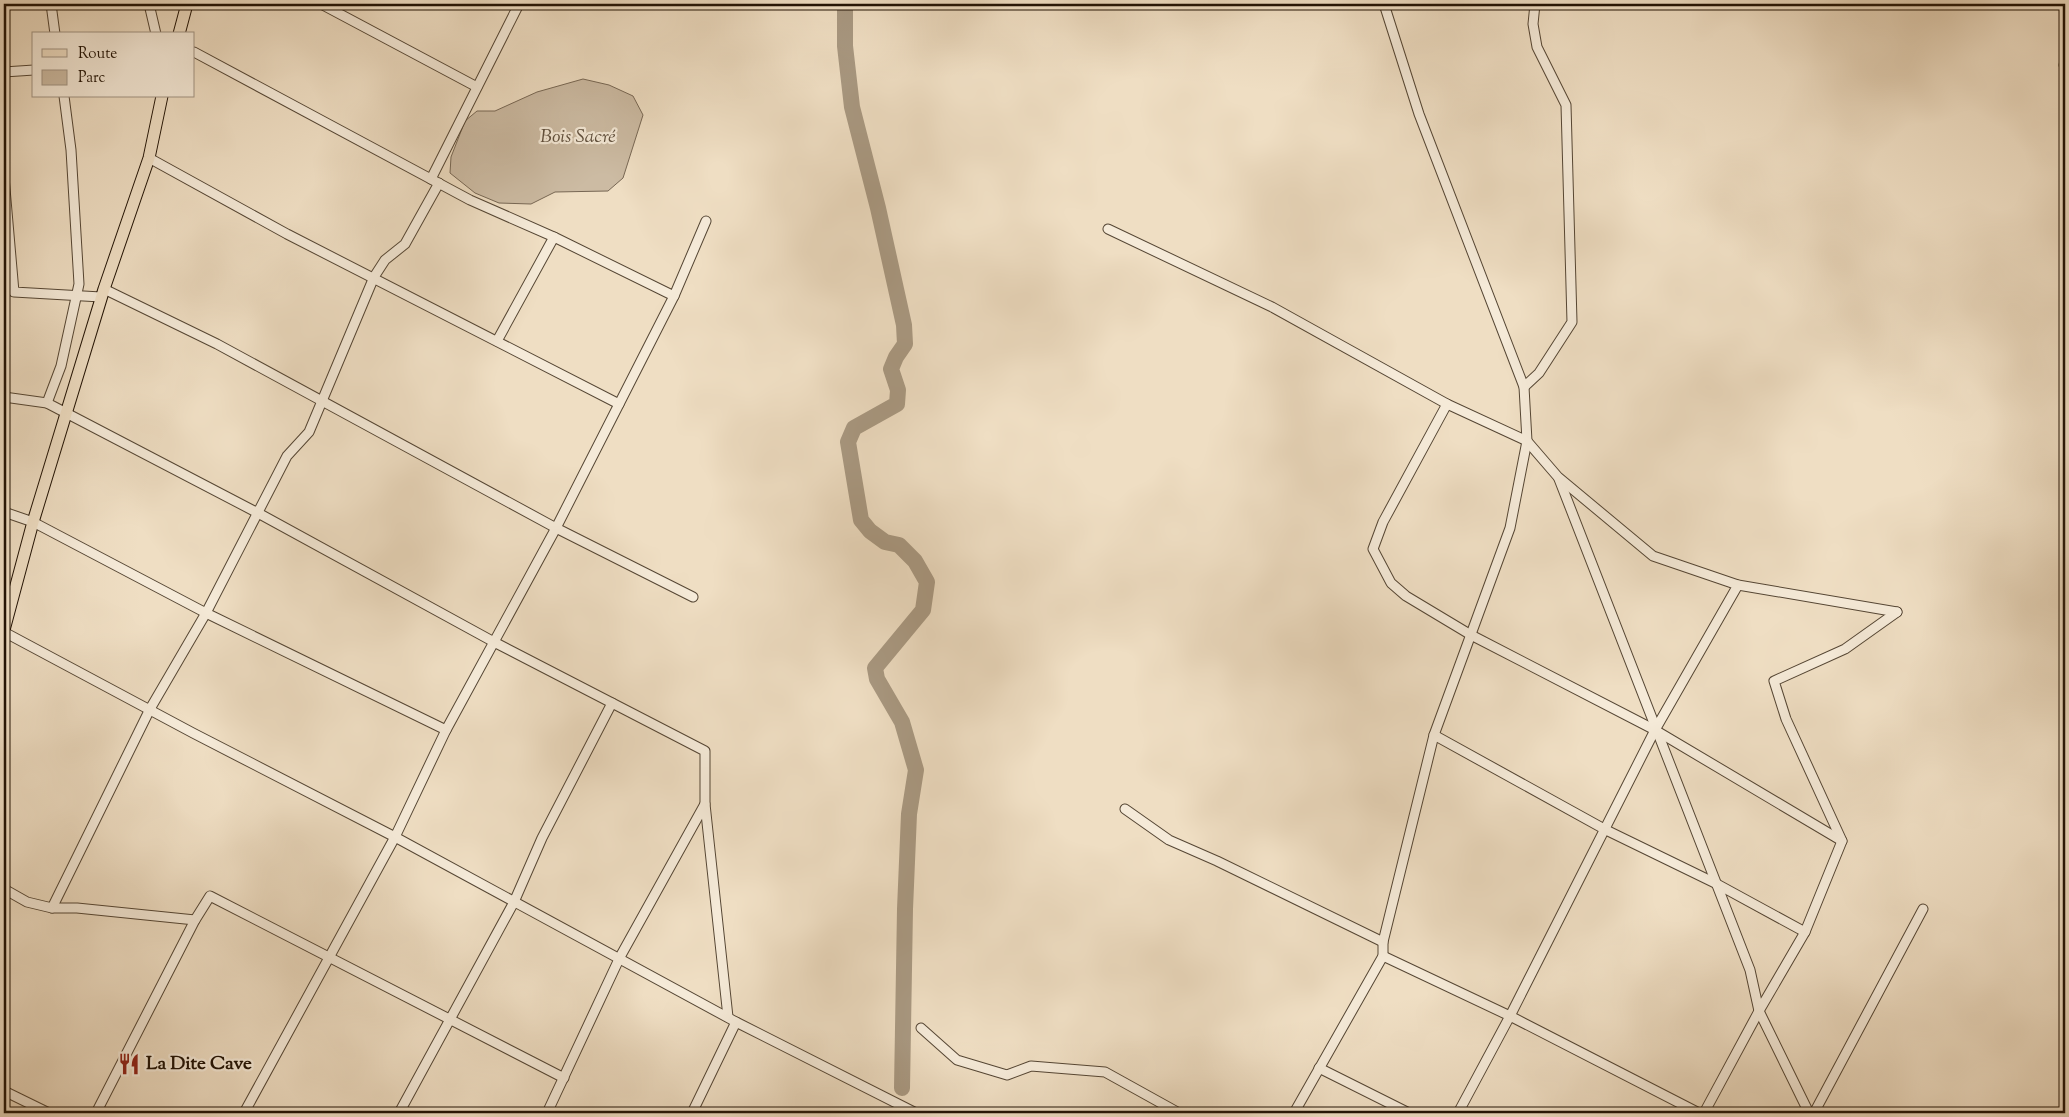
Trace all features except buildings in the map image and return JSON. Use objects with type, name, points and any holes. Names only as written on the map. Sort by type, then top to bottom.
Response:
[{"type":"main road","points":[[180,32],[187,4]]},
{"type":"main road","points":[[4,631],[6,615],[103,293],[149,158],[162,98]]},
{"type":"street","points":[[51,4],[55,32]]},
{"type":"street","points":[[149,4],[156,32]]},
{"type":"street","points":[[321,4],[477,87]]},
{"type":"street","points":[[52,908],[150,709],[206,613],[287,456],[309,432],[374,277],[385,260],[405,244],[477,87],[518,4]]},
{"type":"street","points":[[1294,1113],[1383,956],[1383,942],[1434,735],[1510,528],[1527,441],[1524,387],[1419,114],[1384,4]]},
{"type":"street","points":[[1524,387],[1539,373],[1572,322],[1566,105],[1537,47],[1533,24],[1535,4]]},
{"type":"street","points":[[195,53],[470,200],[554,237],[674,296]]},
{"type":"street","points":[[4,72],[32,70]]},
{"type":"street","points":[[47,403],[61,366],[78,284],[71,150],[64,98]]},
{"type":"street","points":[[149,158],[287,234],[619,404]]},
{"type":"street","points":[[4,177],[14,292],[76,296],[103,293],[217,344],[556,528],[693,597]]},
{"type":"street","points":[[244,1113],[395,838],[446,730],[556,528],[674,296],[706,221]]},
{"type":"street","points":[[1108,229],[1272,307],[1447,404],[1527,441],[1558,476],[1653,556],[1738,585],[1897,612],[1845,649],[1774,681],[1786,719],[1842,841],[1805,932],[1759,1011],[1704,1113]]},
{"type":"street","points":[[497,341],[554,237]]},
{"type":"street","points":[[4,397],[47,403],[258,513],[494,642],[705,751],[706,804],[732,1019],[692,1113]]},
{"type":"street","points":[[1447,404],[1383,522],[1373,549],[1391,583],[1406,596],[1471,635],[1656,730],[1842,841]]},
{"type":"street","points":[[1558,476],[1750,970],[1759,1011],[1809,1113]]},
{"type":"street","points":[[4,512],[34,522],[206,613],[446,730]]},
{"type":"street","points":[[1458,1113],[1510,1016],[1656,730],[1738,585]]},
{"type":"street","points":[[4,631],[620,957],[732,1019],[916,1113]]},
{"type":"street","points":[[399,1113],[514,902],[542,838],[612,703]]},
{"type":"street","points":[[1434,735],[1606,830],[1715,883],[1805,932]]},
{"type":"street","points":[[547,1113],[620,957],[706,804]]},
{"type":"street","points":[[1125,809],[1169,840],[1217,861],[1383,942]]},
{"type":"street","points":[[4,889],[27,902],[52,908],[77,908],[195,920]]},
{"type":"street","points":[[96,1113],[195,920],[210,896],[564,1078]]},
{"type":"street","points":[[1814,1113],[1923,909]]},
{"type":"street","points":[[1383,956],[1510,1016],[1699,1113]]},
{"type":"street","points":[[920,1028],[957,1060],[1007,1074],[1031,1066],[1105,1072],[1180,1113]]},
{"type":"street","points":[[1319,1068],[1409,1113]]},
{"type":"street","points":[[4,1090],[49,1113]]},
{"type":"green space","name":"Bois Sacré","points":[[583,79],[609,85],[633,96],[643,115],[623,178],[608,191],[555,192],[531,204],[499,203],[475,193],[450,173],[451,157],[465,121],[477,111],[495,111],[537,92]]},
{"type":"waterway","points":[[845,4],[845,46],[852,107],[878,208],[904,325],[905,344],[896,357],[891,369],[898,390],[897,404],[854,428],[848,442],[861,520],[870,531],[885,542],[899,545],[915,561],[927,582],[923,610],[875,668],[877,679],[902,722],[916,770],[909,814],[905,909],[902,1088]]},
{"type":"place","name":"La Dite Cave","points":[[129,1064]]}]
